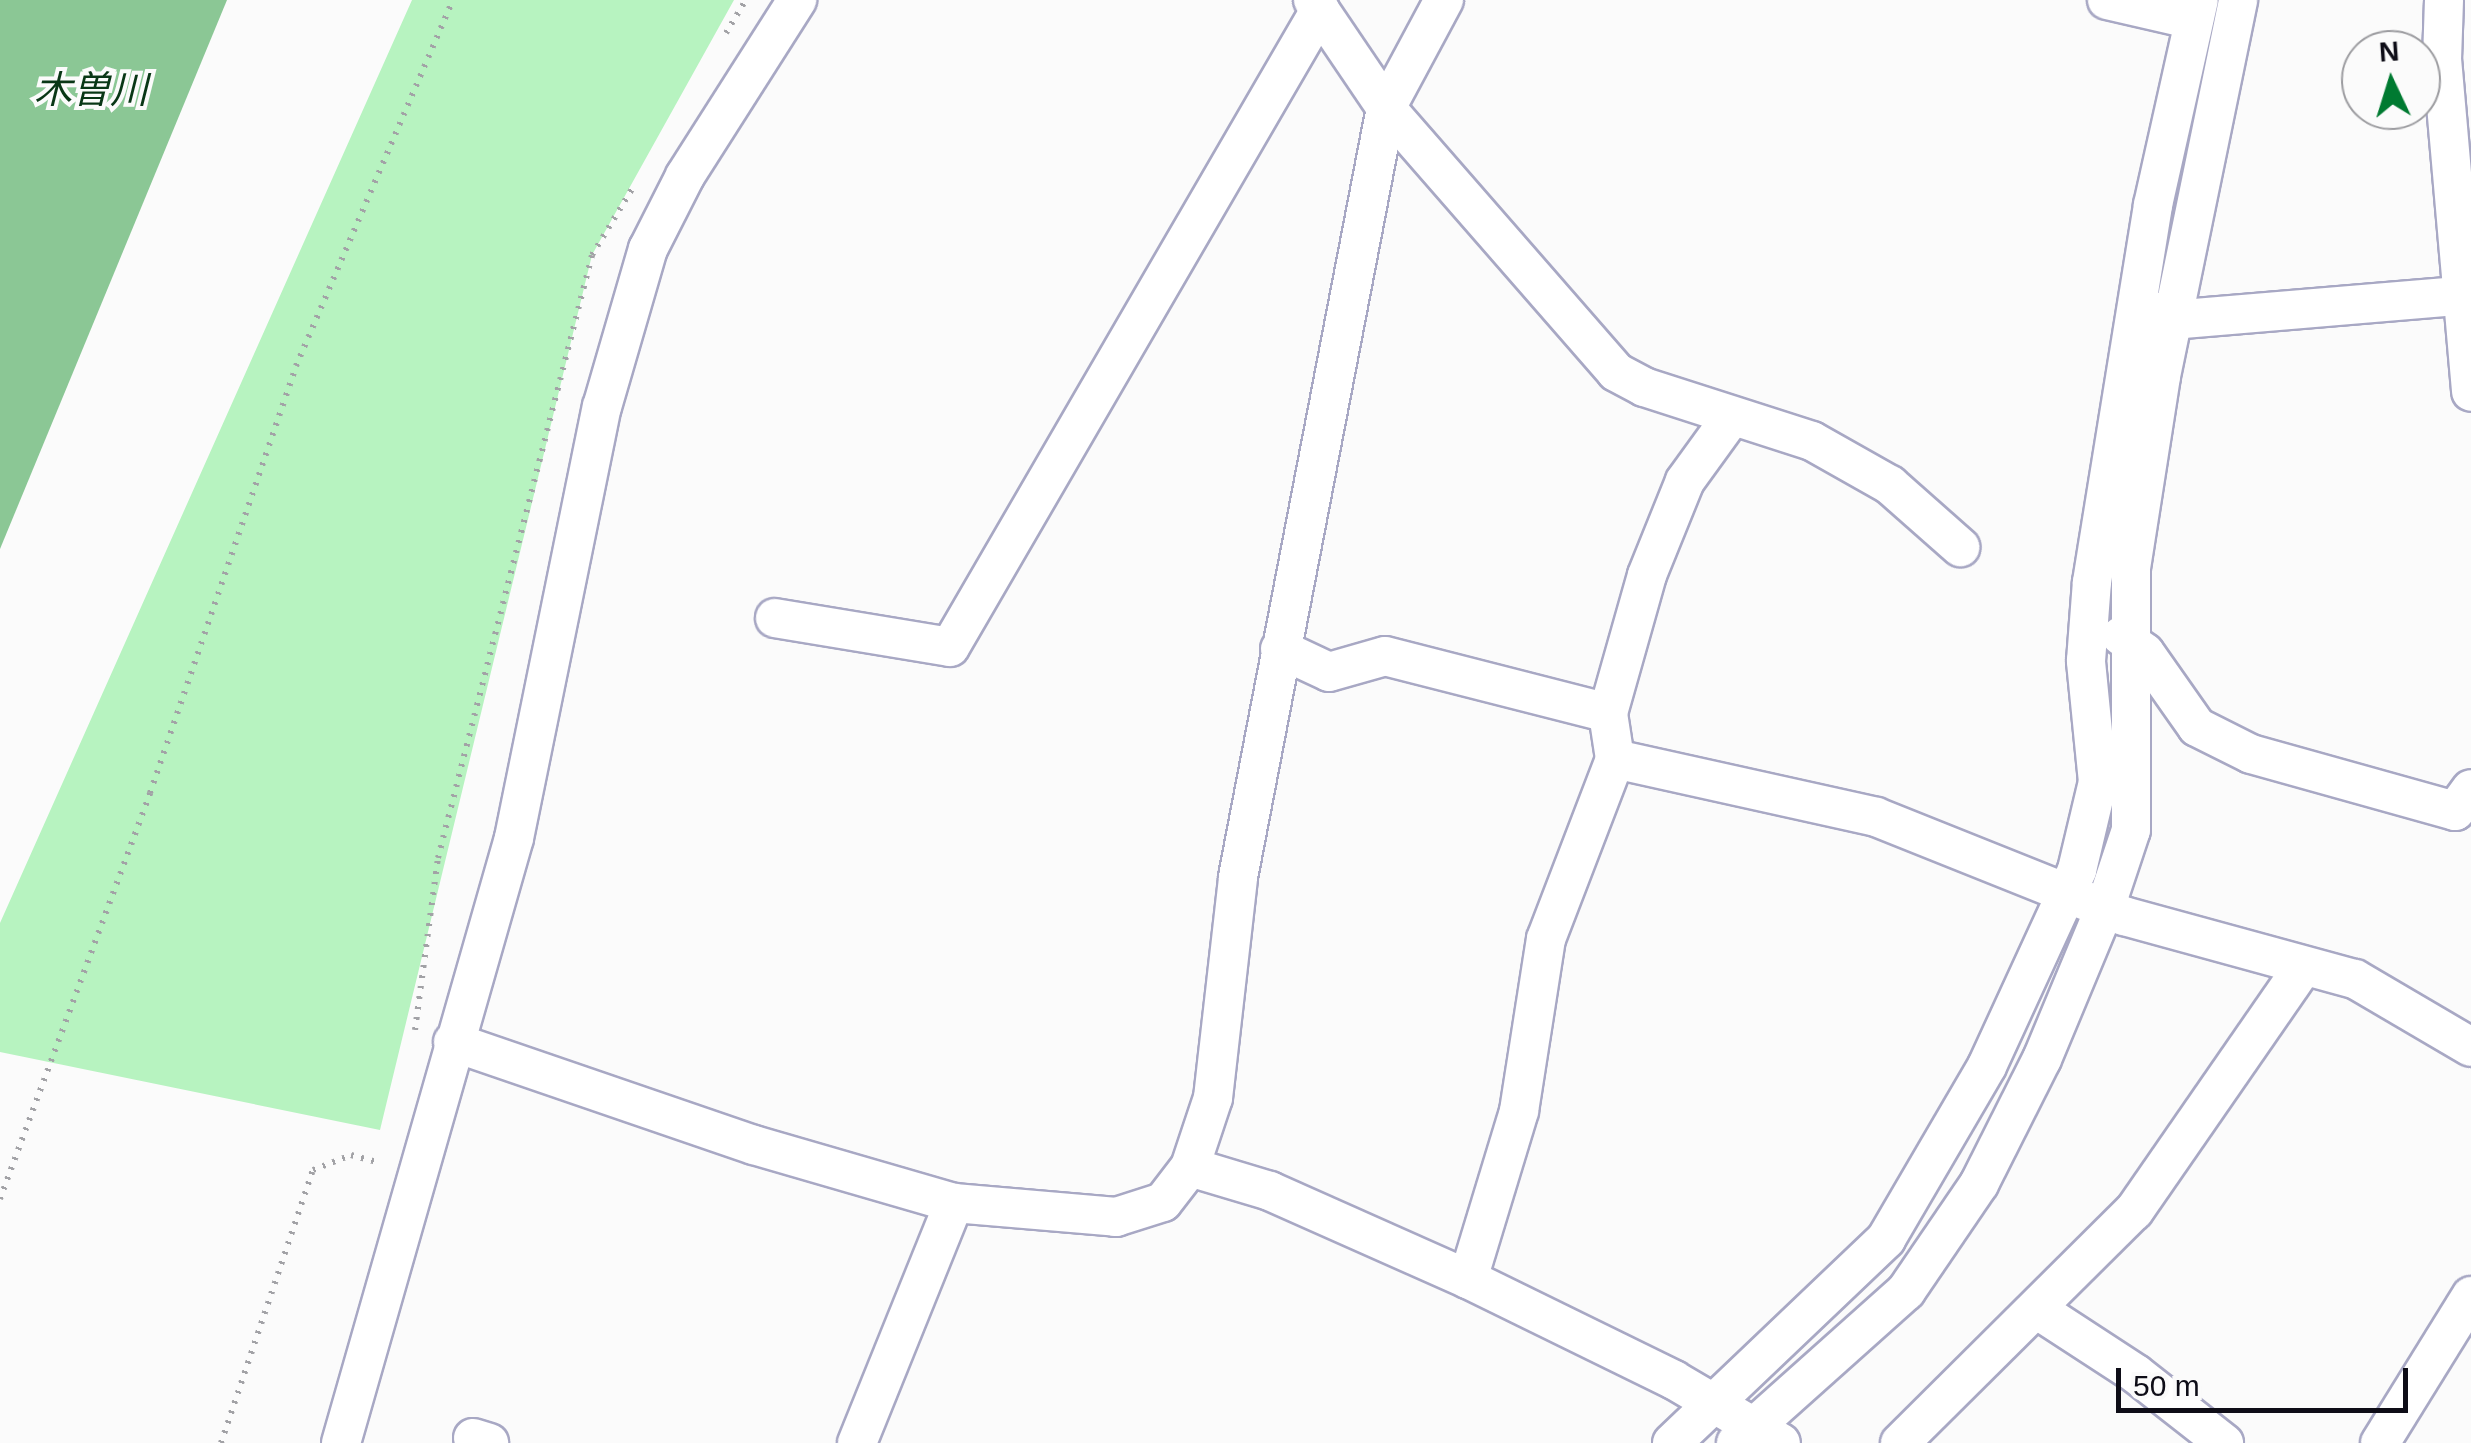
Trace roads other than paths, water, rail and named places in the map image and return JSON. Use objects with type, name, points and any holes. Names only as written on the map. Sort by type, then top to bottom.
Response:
[{"type":"street","points":[[342,1443],[514,838],[602,407],[648,249],[684,176],[796,0]]},
{"type":"street","points":[[454,1042],[754,1145],[954,1203],[1116,1217],[1164,1202],[1190,1168],[1212,1098],[1238,877],[1386,108],[1444,0]]},
{"type":"street","points":[[1672,1443],[1712,1402],[1790,1336],[1886,1239],[1987,1066],[2067,894],[2098,782],[2086,661],[2135,306],[2196,10],[2107,0]]},
{"type":"street","points":[[1190,1168],[1270,1191],[1468,1278],[1712,1402],[1756,1437],[1906,1291],[1979,1184],[2042,1059],[2105,908],[2131,830],[2131,568],[2173,316],[2238,0]]},
{"type":"street","points":[[2444,0],[2442,59],[2468,295],[2471,392]]},
{"type":"street","points":[[775,618],[950,646],[1317,5],[1386,108],[1616,372],[1812,441],[1890,484],[1960,547]]},
{"type":"street","points":[[2135,306],[2173,316],[2468,295]]},
{"type":"street","points":[[1468,1278],[1519,1111],[1546,938],[1615,759],[1608,714],[1647,575],[1685,482],[1732,416]]},
{"type":"street","points":[[2090,615],[2145,652],[2197,728],[2251,754],[2454,811],[2471,789]]},
{"type":"street","points":[[1280,649],[1329,672],[1384,656],[1608,714]]},
{"type":"street","points":[[1615,759],[1876,818],[2105,908],[2302,968],[2354,979],[2471,1046]]},
{"type":"street","points":[[1900,1443],[2134,1211],[2302,968]]},
{"type":"street","points":[[858,1443],[954,1203]]},
{"type":"street","points":[[2380,1443],[2471,1296]]},
{"type":"street","points":[[2038,1310],[2136,1374],[2224,1443]]},
{"type":"water","name":"木曽川","points":[[0,0],[227,0],[0,549]]}]
